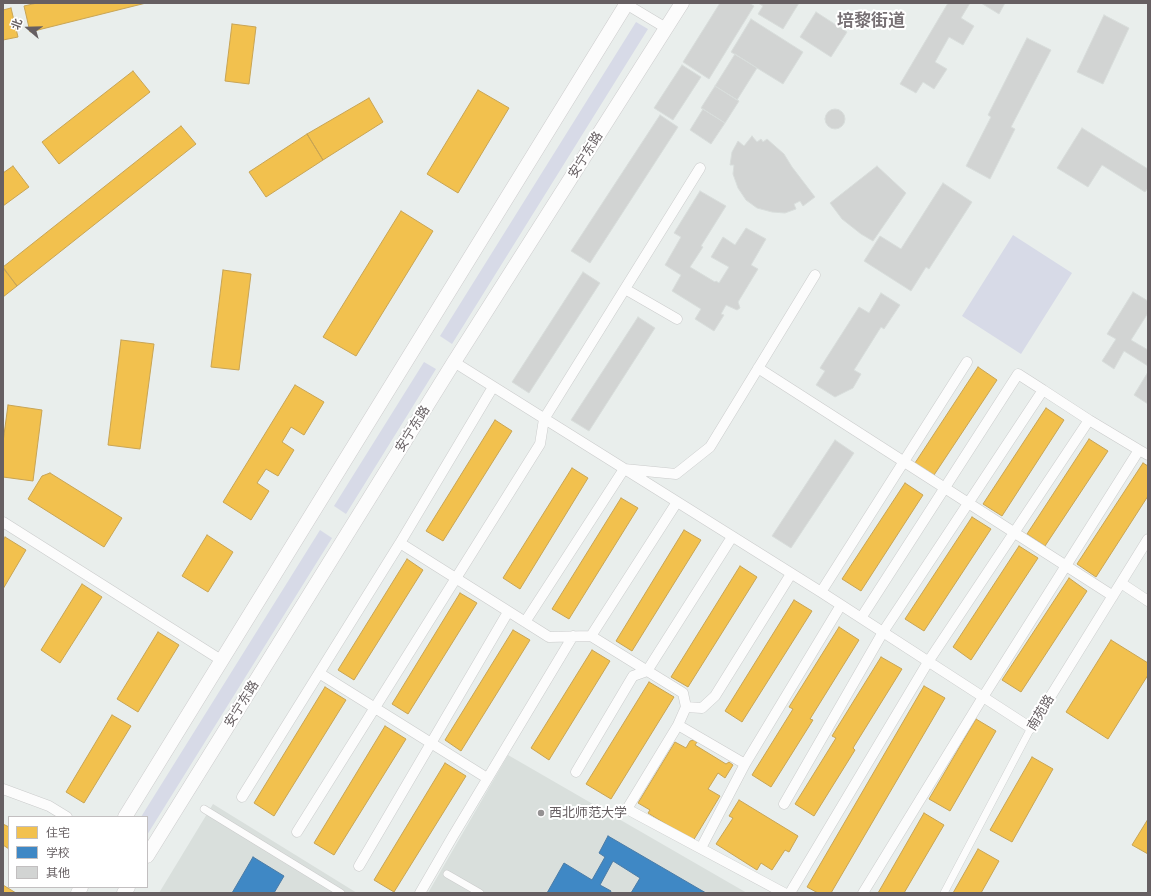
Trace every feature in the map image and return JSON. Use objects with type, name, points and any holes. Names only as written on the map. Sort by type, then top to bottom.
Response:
[{"type":"main road","points":[[126,816],[627,3]]},
{"type":"main road","name":"安宁东路","points":[[148,854],[454,362],[682,3]]},
{"type":"street","points":[[627,3],[666,28]]},
{"type":"street","points":[[298,832],[455,578],[540,444],[544,419],[700,168]]},
{"type":"street","points":[[624,469],[676,474],[710,447],[815,275]]},
{"type":"street","points":[[625,289],[676,319]]},
{"type":"street","points":[[454,362],[821,592],[1031,728]]},
{"type":"street","points":[[821,592],[967,362]]},
{"type":"street","points":[[758,368],[1113,596]]},
{"type":"street","points":[[861,618],[1018,374],[1089,420],[1144,452],[1065,566],[863,893]]},
{"type":"street","points":[[242,797],[400,543],[493,387]]},
{"type":"street","points":[[784,804],[883,632],[1043,390]]},
{"type":"street","points":[[790,893],[928,662],[1013,532],[1089,420]]},
{"type":"street","points":[[525,622],[624,469]]},
{"type":"street","points":[[590,636],[677,502]]},
{"type":"street","points":[[3,522],[221,660]]},
{"type":"street","points":[[576,772],[633,676],[647,671],[732,537]]},
{"type":"street","name":"南苑路","points":[[944,893],[1031,728],[1148,539]]},
{"type":"street","points":[[400,543],[549,637],[590,636],[683,693],[686,707],[678,725],[627,809],[784,893]]},
{"type":"street","points":[[686,707],[702,708],[715,696],[792,574]]},
{"type":"street","points":[[1121,583],[1148,601]]},
{"type":"street","points":[[700,848],[745,764],[841,605]]},
{"type":"street","points":[[359,866],[508,612]]},
{"type":"street","points":[[420,893],[572,636]]},
{"type":"street","points":[[319,673],[487,778]]},
{"type":"street","points":[[678,725],[745,764]]},
{"type":"street","points":[[3,789],[49,806],[65,816]]},
{"type":"street","points":[[204,808],[341,893]]},
{"type":"street","points":[[447,874],[480,893]]},
{"type":"shaded area","points":[[636,22],[648,29],[452,344],[440,336]]},
{"type":"shaded area","points":[[1013,235],[1072,273],[1021,354],[962,316]]},
{"type":"shaded area","points":[[424,362],[436,369],[346,514],[334,506]]},
{"type":"shaded area","points":[[320,530],[332,538],[148,833],[148,816],[142,816]]},
{"type":"shaded area","name":"西北师范大学","points":[[508,755],[747,893],[428,893]]},
{"type":"shaded area","points":[[213,804],[357,893],[159,893]]},
{"type":"building: 住宅","points":[[37,3],[146,3],[30,32],[24,6]]},
{"type":"building: 住宅","points":[[11,8],[18,37],[3,40],[3,10]]},
{"type":"building: 住宅","points":[[232,24],[256,27],[249,84],[225,81]]},
{"type":"building: 住宅","points":[[133,71],[150,92],[59,164],[42,142]]},
{"type":"building: 住宅","points":[[478,90],[509,108],[458,193],[427,174]]},
{"type":"building: 住宅","points":[[369,98],[383,122],[323,160],[307,134]]},
{"type":"building: 住宅","points":[[181,126],[196,144],[17,286],[3,267]]},
{"type":"building: 住宅","points":[[307,134],[323,160],[266,197],[249,172]]},
{"type":"building: 住宅","points":[[13,166],[29,187],[3,206],[3,173]]},
{"type":"building: 住宅","points":[[401,211],[433,231],[356,356],[323,337]]},
{"type":"building: 住宅","points":[[3,268],[17,286],[3,297]]},
{"type":"building: 住宅","points":[[223,270],[251,274],[239,370],[211,367]]},
{"type":"building: 住宅","points":[[121,340],[154,344],[140,449],[108,445]]},
{"type":"building: 住宅","points":[[978,367],[997,380],[934,475],[915,463]]},
{"type":"building: 住宅","points":[[295,385],[324,402],[304,435],[291,427],[282,442],[294,450],[278,476],[266,469],[257,483],[269,491],[251,520],[223,502]]},
{"type":"building: 住宅","points":[[8,405],[42,410],[33,481],[3,477],[3,442]]},
{"type":"building: 住宅","points":[[1046,408],[1064,420],[1002,516],[983,504]]},
{"type":"building: 住宅","points":[[495,420],[512,431],[443,541],[426,531]]},
{"type":"building: 住宅","points":[[1089,439],[1108,451],[1045,546],[1027,534]]},
{"type":"building: 住宅","points":[[1143,463],[1148,466],[1148,496],[1096,577],[1077,564]]},
{"type":"building: 住宅","points":[[572,468],[588,478],[520,589],[503,578]]},
{"type":"building: 住宅","points":[[50,473],[122,518],[104,547],[28,499],[42,476]]},
{"type":"building: 住宅","points":[[905,483],[923,495],[861,591],[842,579]]},
{"type":"building: 住宅","points":[[621,498],[638,508],[569,619],[552,609]]},
{"type":"building: 住宅","points":[[972,517],[991,529],[924,631],[905,619]]},
{"type":"building: 住宅","points":[[684,530],[701,540],[632,651],[616,641]]},
{"type":"building: 住宅","points":[[207,535],[233,552],[208,592],[182,576]]},
{"type":"building: 住宅","points":[[5,537],[26,550],[3,589],[3,541]]},
{"type":"building: 住宅","points":[[1019,546],[1038,558],[971,660],[953,647]]},
{"type":"building: 住宅","points":[[407,559],[423,570],[354,680],[338,670]]},
{"type":"building: 住宅","points":[[740,566],[757,577],[688,687],[671,677]]},
{"type":"building: 住宅","points":[[1069,578],[1087,591],[1021,692],[1002,680]]},
{"type":"building: 住宅","points":[[82,584],[102,597],[60,663],[41,650]]},
{"type":"building: 住宅","points":[[460,593],[477,603],[408,714],[392,704]]},
{"type":"building: 住宅","points":[[794,600],[812,611],[742,722],[725,711]]},
{"type":"building: 住宅","points":[[839,627],[859,640],[810,719],[813,720],[771,787],[752,775],[793,709],[789,707]]},
{"type":"building: 住宅","points":[[513,630],[530,640],[461,751],[445,740]]},
{"type":"building: 住宅","points":[[158,632],[179,645],[138,712],[117,699]]},
{"type":"building: 住宅","points":[[1111,640],[1148,663],[1148,675],[1108,739],[1066,712]]},
{"type":"building: 住宅","points":[[592,650],[610,661],[549,760],[531,748]]},
{"type":"building: 住宅","points":[[881,657],[902,669],[853,748],[855,750],[814,816],[795,804],[836,738],[832,736]]},
{"type":"building: 住宅","points":[[649,682],[674,697],[611,799],[586,784]]},
{"type":"building: 住宅","points":[[924,686],[945,698],[831,893],[818,893],[807,887]]},
{"type":"building: 住宅","points":[[325,687],[346,700],[274,816],[254,803]]},
{"type":"building: 住宅","points":[[112,715],[131,726],[84,803],[66,792]]},
{"type":"building: 住宅","points":[[976,719],[996,731],[950,811],[929,799]]},
{"type":"building: 住宅","points":[[385,726],[406,739],[334,855],[314,843]]},
{"type":"building: 住宅","points":[[694,740],[697,742],[695,745],[726,764],[729,762],[733,765],[725,778],[718,773],[708,789],[720,796],[693,841],[648,813],[650,810],[638,803],[675,742],[686,748],[690,741]]},
{"type":"building: 住宅","points":[[1032,757],[1053,769],[1012,842],[990,830]]},
{"type":"building: 住宅","points":[[445,763],[466,776],[394,892],[374,880]]},
{"type":"building: 住宅","points":[[739,800],[798,836],[789,852],[785,850],[772,870],[761,863],[757,870],[716,844],[733,818],[729,816]]},
{"type":"building: 住宅","points":[[924,813],[944,825],[904,893],[878,893]]},
{"type":"building: 住宅","points":[[1148,819],[1148,854],[1132,845]]},
{"type":"building: 住宅","points":[[3,824],[8,826],[8,848],[3,845]]},
{"type":"building: 住宅","points":[[978,849],[999,861],[981,893],[953,893]]},
{"type":"building: 住宅","points":[[3,885],[16,893],[3,893]]},
{"type":"building: 学校","points":[[608,836],[706,893],[631,893],[640,878],[613,861],[600,885],[611,891],[610,893],[547,893],[564,863],[592,880],[605,857],[599,853]]},
{"type":"building: 学校","points":[[253,857],[284,876],[274,893],[232,893]]},
{"type":"building: 其他","points":[[720,3],[749,3],[754,6],[709,79],[683,62]]},
{"type":"building: 其他","points":[[758,3],[799,3],[783,29],[758,14],[763,6]]},
{"type":"building: 其他","points":[[948,3],[970,3],[961,18],[974,26],[963,45],[949,37],[935,62],[947,69],[934,89],[923,82],[916,93],[900,84]]},
{"type":"building: 其他","points":[[981,3],[1005,3],[999,14]]},
{"type":"building: 其他","points":[[816,12],[847,32],[831,57],[800,37]]},
{"type":"building: 其他","points":[[1104,15],[1129,28],[1103,84],[1077,72]]},
{"type":"building: 其他","points":[[751,19],[803,52],[783,84],[731,52]]},
{"type":"building: 其他","points":[[1027,38],[1051,50],[1011,127],[1015,129],[990,179],[966,166],[991,117],[988,115]]},
{"type":"building: 其他","points":[[735,54],[757,68],[737,100],[715,86]]},
{"type":"building: 其他","points":[[682,65],[701,77],[673,120],[654,108]]},
{"type":"building: 其他","points":[[715,86],[739,101],[725,123],[701,108]]},
{"type":"building: 其他","points":[[703,109],[725,123],[711,144],[690,130]]},
{"type":"building: 其他","points":[[831,109],[839,109],[845,115],[845,123],[839,129],[831,129],[825,123],[825,115]]},
{"type":"building: 其他","points":[[660,115],[678,127],[590,263],[571,251]]},
{"type":"building: 其他","points":[[1082,128],[1148,169],[1148,188],[1145,192],[1102,165],[1088,187],[1057,168]]},
{"type":"building: 其他","points":[[752,136],[757,142],[761,139],[763,142],[767,139],[784,154],[815,197],[803,206],[800,201],[794,204],[796,209],[785,213],[772,212],[757,208],[746,200],[738,188],[733,174],[734,165],[730,165],[732,152],[738,141],[744,146]]},
{"type":"building: 其他","points":[[877,166],[906,193],[873,241],[861,234],[842,219],[830,203]]},
{"type":"building: 其他","points":[[943,183],[972,202],[929,269],[926,267],[911,291],[864,261],[880,236],[901,249]]},
{"type":"building: 其他","points":[[700,191],[726,206],[701,246],[703,247],[690,267],[719,283],[729,267],[711,257],[723,237],[735,245],[746,228],[766,239],[751,265],[758,269],[738,302],[740,308],[737,310],[726,305],[721,314],[724,315],[714,331],[695,319],[701,309],[672,291],[681,275],[665,265],[681,237],[674,233]]},
{"type":"building: 其他","points":[[583,272],[600,283],[529,393],[512,382]]},
{"type":"building: 其他","points":[[1133,292],[1148,301],[1148,313],[1131,340],[1148,350],[1148,366],[1124,351],[1114,369],[1102,361],[1116,339],[1107,334]]},
{"type":"building: 其他","points":[[881,293],[900,305],[884,329],[881,327],[854,370],[861,374],[853,388],[835,397],[816,385],[825,371],[820,368],[859,307],[869,313]]},
{"type":"building: 其他","points":[[638,317],[655,328],[589,431],[571,420]]},
{"type":"building: 其他","points":[[1148,372],[1148,404],[1134,395]]},
{"type":"building: 其他","points":[[835,440],[854,453],[791,548],[772,536]]},
{"type":"place","name":"西北师范大学","points":[[541,813]]},
{"type":"district","name":"培黎街道","points":[[871,21]]}]
